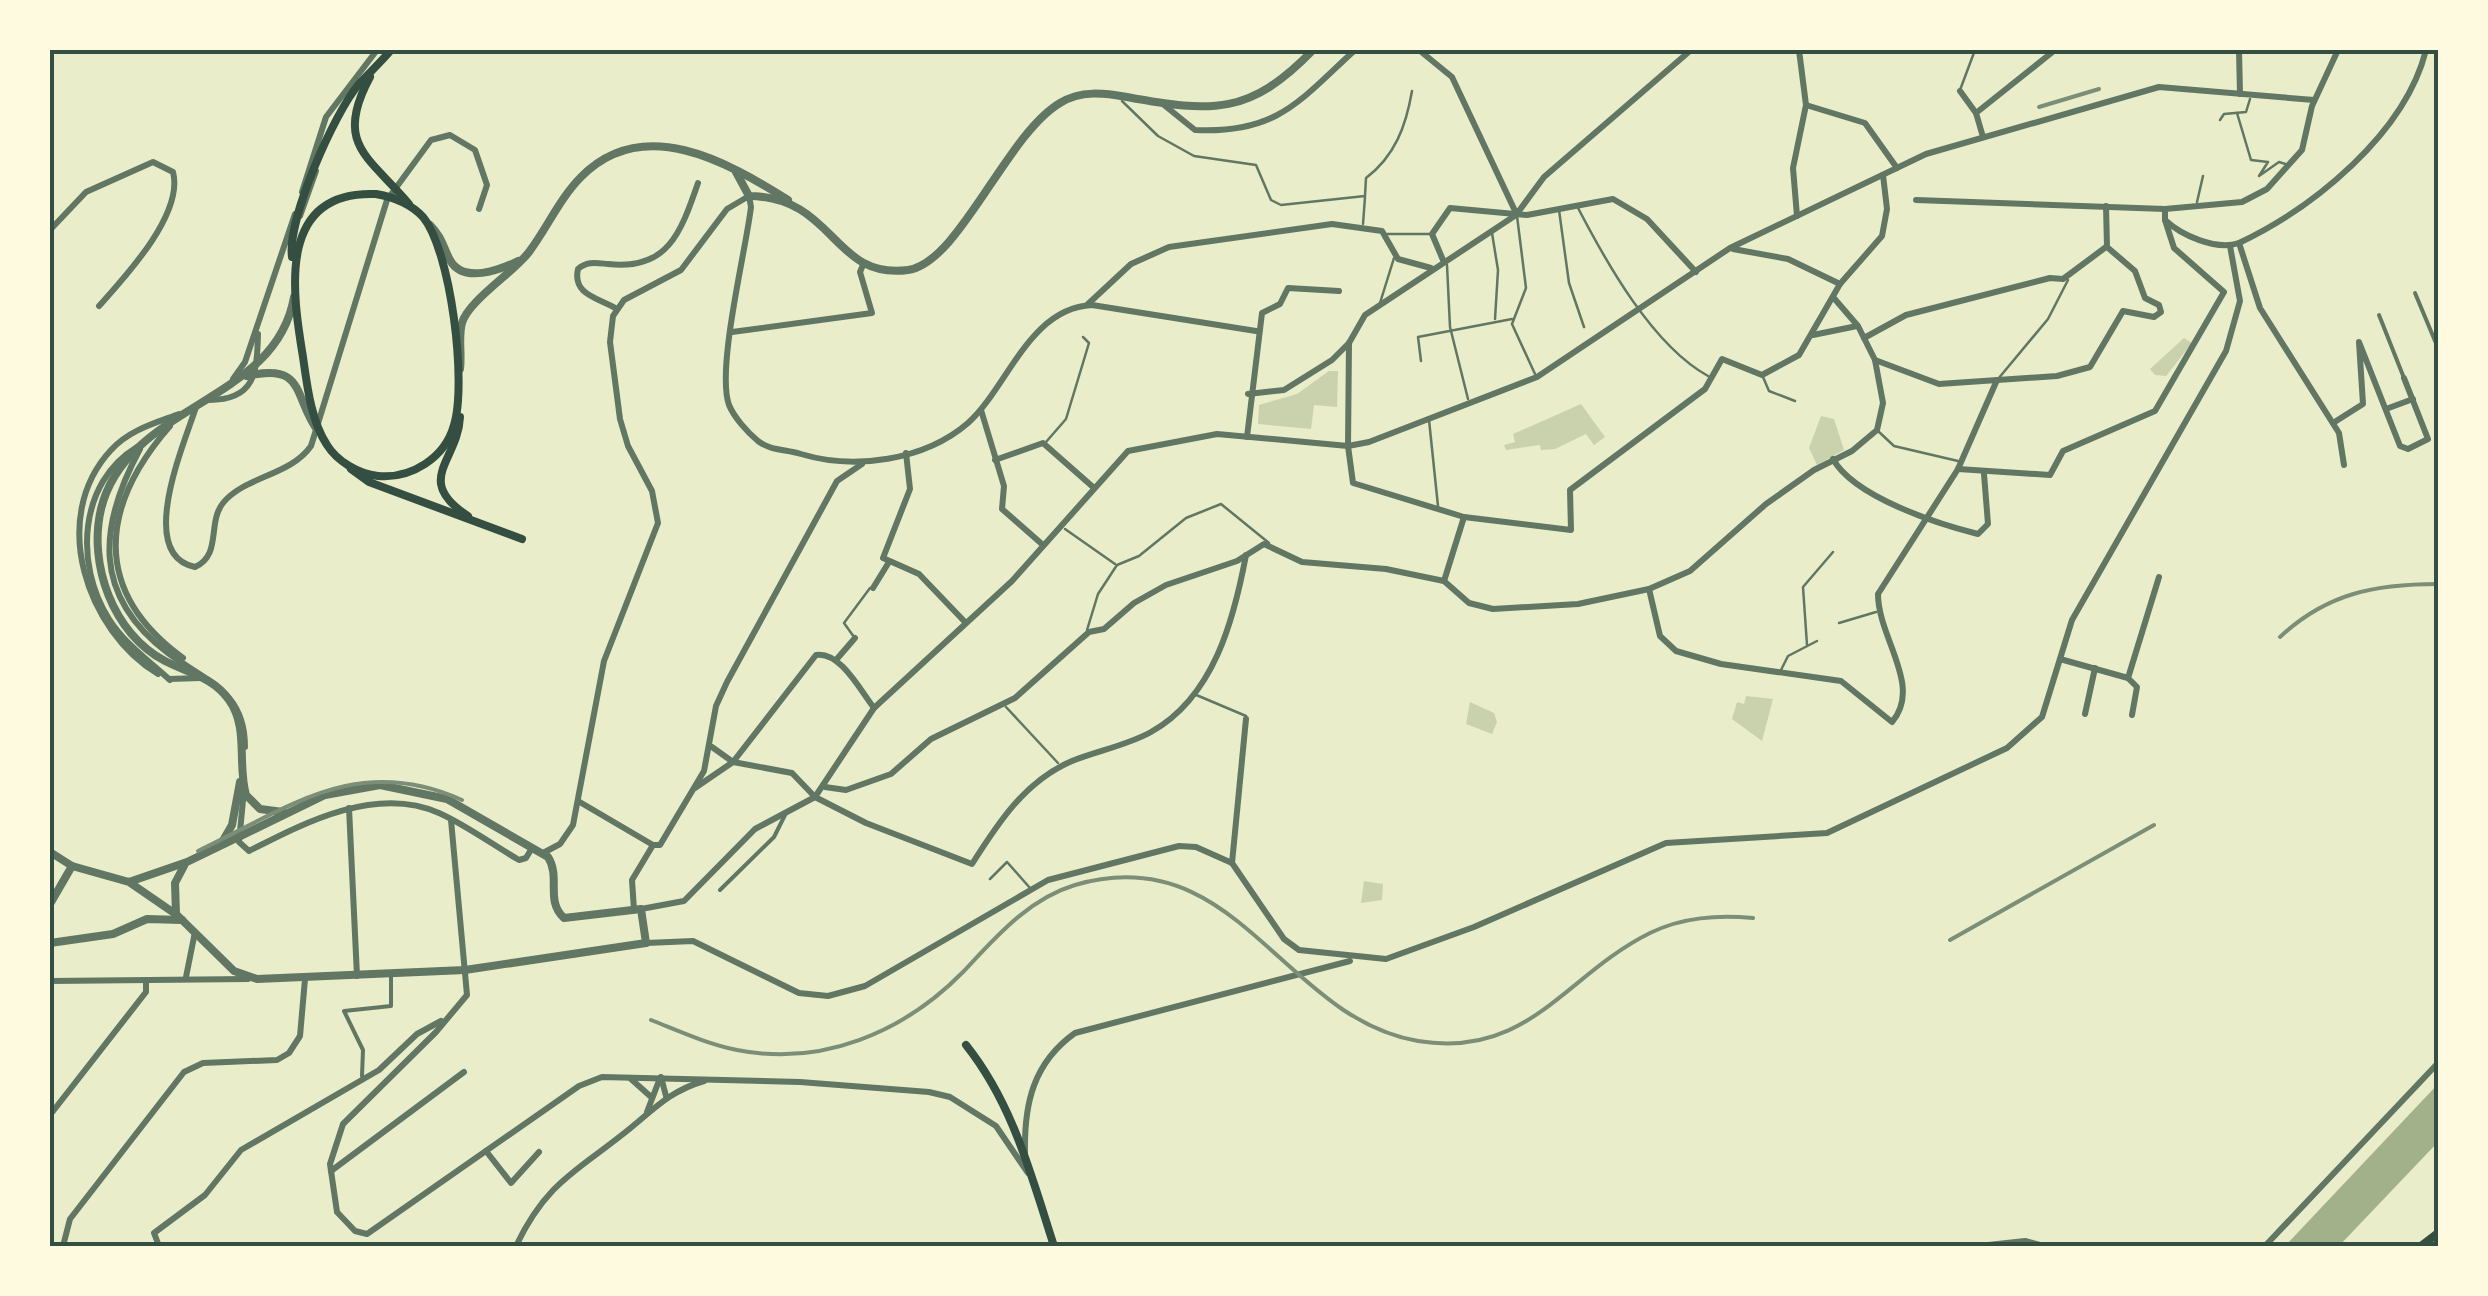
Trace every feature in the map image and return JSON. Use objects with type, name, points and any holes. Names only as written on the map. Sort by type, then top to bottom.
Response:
[{"type":"main road","points":[[390,50],[351,96],[316,170],[292,239],[306,376],[323,437],[344,463],[368,482],[522,538]]},
{"type":"main road","points":[[375,69],[354,110],[357,142],[374,169],[426,221],[437,241],[450,302],[460,428],[443,464],[441,489],[447,502],[476,521]]},
{"type":"main road","points":[[294,272],[303,232],[326,206],[367,194],[394,198],[412,208]]},
{"type":"main road","points":[[344,463],[378,476],[408,473],[424,466],[450,436],[458,396]]},
{"type":"main road","points":[[966,1045],[1001,1098],[1025,1154],[1054,1246]]},
{"type":"main road","points":[[2423,1246],[2438,1234]]},
{"type":"street","points":[[170,680],[129,646],[98,596],[88,551],[94,498],[106,471],[208,400],[238,373],[285,243],[313,185],[320,132],[334,102],[377,50]]},
{"type":"street","points":[[457,383],[463,318],[522,260],[574,185],[617,151],[638,145],[674,146],[720,164],[818,220],[864,265],[907,270],[928,261],[956,234],[990,179],[1048,112],[1082,94],[1200,108],[1246,102],[1270,90],[1314,50]]},
{"type":"street","points":[[1164,104],[1194,130],[1265,121],[1304,100],[1355,50]]},
{"type":"street","points":[[1418,50],[1452,77],[1516,214]]},
{"type":"street","points":[[1690,50],[1544,177],[1516,214],[1361,319],[1349,344],[1348,446],[1353,483],[1464,517],[1571,530],[1570,490],[1713,379],[1722,359],[1762,376],[1799,354],[1840,284],[1885,228],[1884,175]]},
{"type":"street","points":[[1797,216],[1792,178],[1806,105],[1799,50]]},
{"type":"street","points":[[1976,113],[2055,50]]},
{"type":"street","points":[[2239,50],[2240,94]]},
{"type":"street","points":[[1916,200],[2165,209],[2218,208],[2252,198],[2290,166],[2306,141],[2314,100],[2338,50]]},
{"type":"street","points":[[2165,220],[2194,237],[2234,244],[2283,220],[2336,182],[2402,102],[2426,50]]},
{"type":"street","points":[[129,882],[187,862],[340,790],[366,786],[409,788],[447,798],[542,852],[554,866],[555,908],[568,919],[684,901],[756,829],[815,797],[825,787],[874,708],[1012,581],[1121,455],[1134,448],[1201,434],[1348,446],[1428,418],[1536,377],[1730,248],[1926,154],[1983,136],[2159,87],[2314,100]]},
{"type":"street","points":[[1960,91],[1976,113],[1983,136]]},
{"type":"street","points":[[1806,105],[1866,123],[1897,168]]},
{"type":"street","points":[[197,406],[169,490],[165,519],[170,546],[183,563],[194,566],[211,550],[217,514],[225,501],[298,460],[311,446],[386,200],[432,140],[450,135],[475,150],[487,186],[479,209]]},
{"type":"street","points":[[50,230],[94,188],[153,162],[170,169],[173,192],[149,246],[99,306]]},
{"type":"street","points":[[736,172],[749,196],[727,395],[732,410],[755,438],[769,448],[826,462],[862,463],[906,453],[955,432],[980,409],[1048,323],[1068,310],[1087,305],[1256,331]]},
{"type":"street","points":[[616,309],[581,290],[576,278],[578,269],[594,262],[634,266],[657,257],[683,224],[698,183]]},
{"type":"street","points":[[542,852],[569,834],[604,661],[658,523],[652,491],[628,446],[620,419],[610,342],[616,309],[632,295],[681,270],[726,209],[749,196],[798,206]]},
{"type":"street","points":[[1443,260],[1432,234],[1450,208],[1516,214],[1616,199],[1648,219],[1696,272]]},
{"type":"street","points":[[1875,360],[1933,383],[2080,372],[2098,358],[2123,311],[2160,314],[2160,307],[2146,298],[2135,271],[2107,246],[2106,206]]},
{"type":"street","points":[[1959,465],[1984,474],[2050,476],[2066,450],[2152,414],[2223,298],[2222,288],[2174,248],[2165,209]]},
{"type":"street","points":[[1493,228],[1494,213]]},
{"type":"street","points":[[426,221],[440,235],[452,264],[460,269],[487,273],[522,260]]},
{"type":"street","points":[[1087,305],[1131,264],[1168,247],[1332,224],[1386,234],[1394,257],[1432,268]]},
{"type":"street","points":[[2438,230],[2438,257]]},
{"type":"street","points":[[2234,244],[2260,308],[2334,423],[2344,465]]},
{"type":"street","points":[[1025,1154],[1025,1118],[1032,1087],[1055,1048],[1074,1033],[1319,967],[1398,956],[1666,842],[1813,836],[1844,827],[2018,742],[2042,717],[2079,606],[2226,351],[2240,301],[2234,244]]},
{"type":"street","points":[[1864,338],[1906,315],[2066,277],[2107,246]]},
{"type":"street","points":[[1730,248],[1788,259],[1840,284]]},
{"type":"street","points":[[732,332],[872,313],[860,272],[864,265]]},
{"type":"street","points":[[294,810],[273,813],[254,805],[246,796],[242,773],[241,728],[228,699],[214,684],[163,660],[140,641],[119,615],[100,570],[98,521],[114,476],[136,447],[242,377],[285,327],[295,288]]},
{"type":"street","points":[[1247,436],[1248,394],[1262,313],[1280,304],[1290,288],[1339,292]]},
{"type":"street","points":[[2415,293],[2438,348]]},
{"type":"street","points":[[825,787],[846,790],[878,780],[931,739],[1005,706],[1055,666],[1086,634],[1104,629],[1166,584],[1246,555],[1260,545],[1270,544],[1302,562],[1386,569],[1444,581],[1469,603],[1516,609],[1594,601],[1650,589],[1690,571],[1766,504],[1833,459],[1852,451],[1877,430],[1883,403],[1875,360],[1858,326],[1834,297]]},
{"type":"street","points":[[2334,423],[2363,404],[2359,342],[2400,446],[2418,446],[2428,439],[2378,315]]},
{"type":"street","points":[[208,400],[235,398],[246,389],[256,361],[260,318]]},
{"type":"street","points":[[1813,335],[1858,326]]},
{"type":"street","points":[[1248,394],[1284,390],[1349,344]]},
{"type":"street","points":[[242,377],[272,372],[289,377],[300,388],[308,414],[323,437]]},
{"type":"street","points":[[1650,589],[1660,636],[1676,652],[1842,681],[1890,722],[1902,708],[1905,682],[1892,657],[1879,612],[1879,590],[1959,465],[1997,380]]},
{"type":"street","points":[[2386,409],[2413,399]]},
{"type":"street","points":[[980,409],[1004,486],[1002,509],[1044,545]]},
{"type":"street","points":[[181,414],[132,479],[115,535],[124,591],[136,614],[162,643],[232,698],[244,727],[241,847],[249,851],[317,816],[349,808],[406,806],[436,812],[519,860],[526,858],[532,848]]},
{"type":"street","points":[[181,414],[134,432],[108,452],[87,495],[82,519],[83,565],[96,610],[126,650],[170,680],[209,677]]},
{"type":"street","points":[[143,443],[119,488],[110,520],[108,550],[114,581],[143,630],[171,655],[209,677]]},
{"type":"street","points":[[995,460],[1045,444],[1093,488]]},
{"type":"street","points":[[906,453],[910,489],[883,553],[890,562],[919,574],[965,622]]},
{"type":"street","points":[[1833,459],[1842,472],[1923,519],[1984,532],[1988,524],[1984,474]]},
{"type":"street","points":[[578,801],[660,845],[693,790],[712,746],[720,698],[784,576],[837,481],[862,463]]},
{"type":"street","points":[[1444,581],[1464,517]]},
{"type":"street","points":[[712,746],[733,762],[792,773],[815,797],[868,824],[912,837],[972,864],[1005,811],[1061,766],[1155,730],[1193,694],[1226,635],[1246,555]]},
{"type":"street","points":[[873,588],[890,562]]},
{"type":"street","points":[[2128,678],[2159,577]]},
{"type":"street","points":[[836,660],[855,638]]},
{"type":"street","points":[[693,790],[733,762],[814,657],[825,654],[836,660],[874,708]]},
{"type":"street","points":[[2060,659],[2128,678],[2137,687],[2132,716]]},
{"type":"street","points":[[2085,714],[2095,668]]},
{"type":"street","points":[[1232,864],[1246,719]]},
{"type":"street","points":[[220,846],[232,825],[242,773]]},
{"type":"street","points":[[349,808],[357,977]]},
{"type":"street","points":[[720,890],[774,837],[786,812]]},
{"type":"street","points":[[450,820],[467,994],[436,1032],[342,1124],[331,1171],[337,1212],[355,1231],[368,1234],[590,1080],[661,1077],[912,1088],[950,1098],[996,1126],[1035,1189]]},
{"type":"street","points":[[646,943],[632,880],[654,845]]},
{"type":"street","points":[[50,980],[146,983],[186,977],[357,977],[465,970],[687,940],[784,989],[813,996],[844,994],[865,986],[1030,889],[1068,872],[1179,846],[1196,846],[1232,864],[1291,946],[1312,955],[1356,959]]},
{"type":"street","points":[[51,853],[72,866],[129,882],[179,918],[234,971],[257,979]]},
{"type":"street","points":[[179,918],[176,883],[187,862]]},
{"type":"street","points":[[50,904],[72,866]]},
{"type":"street","points":[[50,943],[113,934],[147,919],[179,918]]},
{"type":"street","points":[[186,977],[195,932]]},
{"type":"street","points":[[362,1076],[364,1050],[344,1011],[391,1006],[390,974]]},
{"type":"street","points":[[63,1246],[70,1218],[184,1072],[203,1063],[277,1060],[289,1054],[300,1036],[305,979]]},
{"type":"street","points":[[50,1115],[146,992],[146,983]]},
{"type":"street","points":[[158,1246],[154,1233],[205,1195],[241,1150],[362,1076],[379,1070],[417,1034],[442,1021]]},
{"type":"street","points":[[2265,1246],[2438,1063]]},
{"type":"street","points":[[331,1171],[464,1072]]},
{"type":"street","points":[[647,1112],[650,1096],[661,1077]]},
{"type":"street","points":[[661,1077],[666,1096]]},
{"type":"street","points":[[630,1078],[650,1096]]},
{"type":"street","points":[[516,1246],[552,1187],[666,1096],[710,1079]]},
{"type":"street","points":[[486,1152],[511,1183],[539,1152]]},
{"type":"street","points":[[1978,1246],[2025,1241],[2044,1246]]},
{"type":"lane","points":[[1960,91],[1975,50]]},
{"type":"lane","points":[[1363,228],[1366,178],[1380,168],[1406,124],[1412,91]]},
{"type":"lane","points":[[2220,120],[2224,114],[2246,112],[2251,95]]},
{"type":"lane","points":[[1118,96],[1145,125],[1189,154],[1256,164],[1275,204],[1365,196]]},
{"type":"lane","points":[[2237,113],[2251,160],[2268,162],[2259,176],[2279,162],[2290,166]]},
{"type":"lane","points":[[2196,208],[2203,176]]},
{"type":"lane","points":[[1576,205],[1640,308],[1678,356],[1713,379]]},
{"type":"lane","points":[[1559,208],[1569,283],[1584,327]]},
{"type":"lane","points":[[1516,214],[1526,291],[1512,319],[1536,377]]},
{"type":"lane","points":[[1493,228],[1498,270],[1495,320]]},
{"type":"lane","points":[[1386,234],[1432,234]]},
{"type":"lane","points":[[1379,308],[1394,257]]},
{"type":"lane","points":[[1443,260],[1451,330],[1470,402]]},
{"type":"lane","points":[[1997,380],[2048,319],[2062,296],[2066,277]]},
{"type":"lane","points":[[1421,360],[1418,338],[1512,319]]},
{"type":"lane","points":[[1045,444],[1066,420],[1089,342],[1084,338]]},
{"type":"lane","points":[[1762,376],[1769,392],[1795,401]]},
{"type":"lane","points":[[1428,418],[1439,510]]},
{"type":"lane","points":[[1877,430],[1894,446],[1959,465]]},
{"type":"lane","points":[[1086,634],[1098,594],[1117,564],[1139,556],[1186,518],[1220,504],[1270,544]]},
{"type":"lane","points":[[1060,526],[1117,564]]},
{"type":"lane","points":[[1807,645],[1803,586],[1833,552]]},
{"type":"lane","points":[[855,638],[844,622],[866,589],[873,588]]},
{"type":"lane","points":[[1839,623],[1879,612]]},
{"type":"lane","points":[[1780,673],[1786,658],[1818,640]]},
{"type":"lane","points":[[1193,694],[1204,702],[1241,712],[1246,719]]},
{"type":"lane","points":[[1005,706],[1061,766]]},
{"type":"lane","points":[[990,879],[1007,862],[1030,889]]},
{"type":"shaded area","points":[[2184,338],[2192,343],[2166,376],[2155,375],[2150,369]]},
{"type":"shaded area","points":[[1329,371],[1338,371],[1337,407],[1314,405],[1311,429],[1258,424],[1259,405],[1297,394]]},
{"type":"shaded area","points":[[1581,404],[1605,437],[1594,445],[1586,434],[1555,449],[1541,450],[1540,445],[1506,450],[1504,445],[1515,442],[1513,434]]},
{"type":"shaded area","points":[[1821,416],[1834,419],[1844,450],[1817,465],[1809,448]]},
{"type":"shaded area","points":[[1746,696],[1773,699],[1762,741],[1732,719],[1737,702],[1744,704]]},
{"type":"shaded area","points":[[1470,702],[1494,713],[1497,722],[1492,734],[1466,724]]},
{"type":"shaded area","points":[[1364,881],[1383,884],[1382,900],[1361,903]]},
{"type":"shaded area","points":[[2438,1084],[2438,1142],[2339,1246],[2285,1246]]},
{"type":"railway","points":[[2039,107],[2099,89]]},
{"type":"railway","points":[[2280,637],[2316,610],[2353,594],[2394,586],[2438,584]]},
{"type":"railway","points":[[198,851],[295,803],[357,784],[390,782],[425,787],[462,800]]},
{"type":"railway","points":[[1950,940],[2154,825]]},
{"type":"railway","points":[[651,1020],[737,1050],[769,1054],[830,1049],[888,1028],[915,1012],[963,972],[1013,921],[1042,900],[1075,885],[1131,877],[1178,886],[1219,908],[1330,1000],[1371,1026],[1418,1041],[1456,1043],[1489,1038],[1518,1026],[1620,950],[1675,923],[1700,918],[1753,918]]}]
